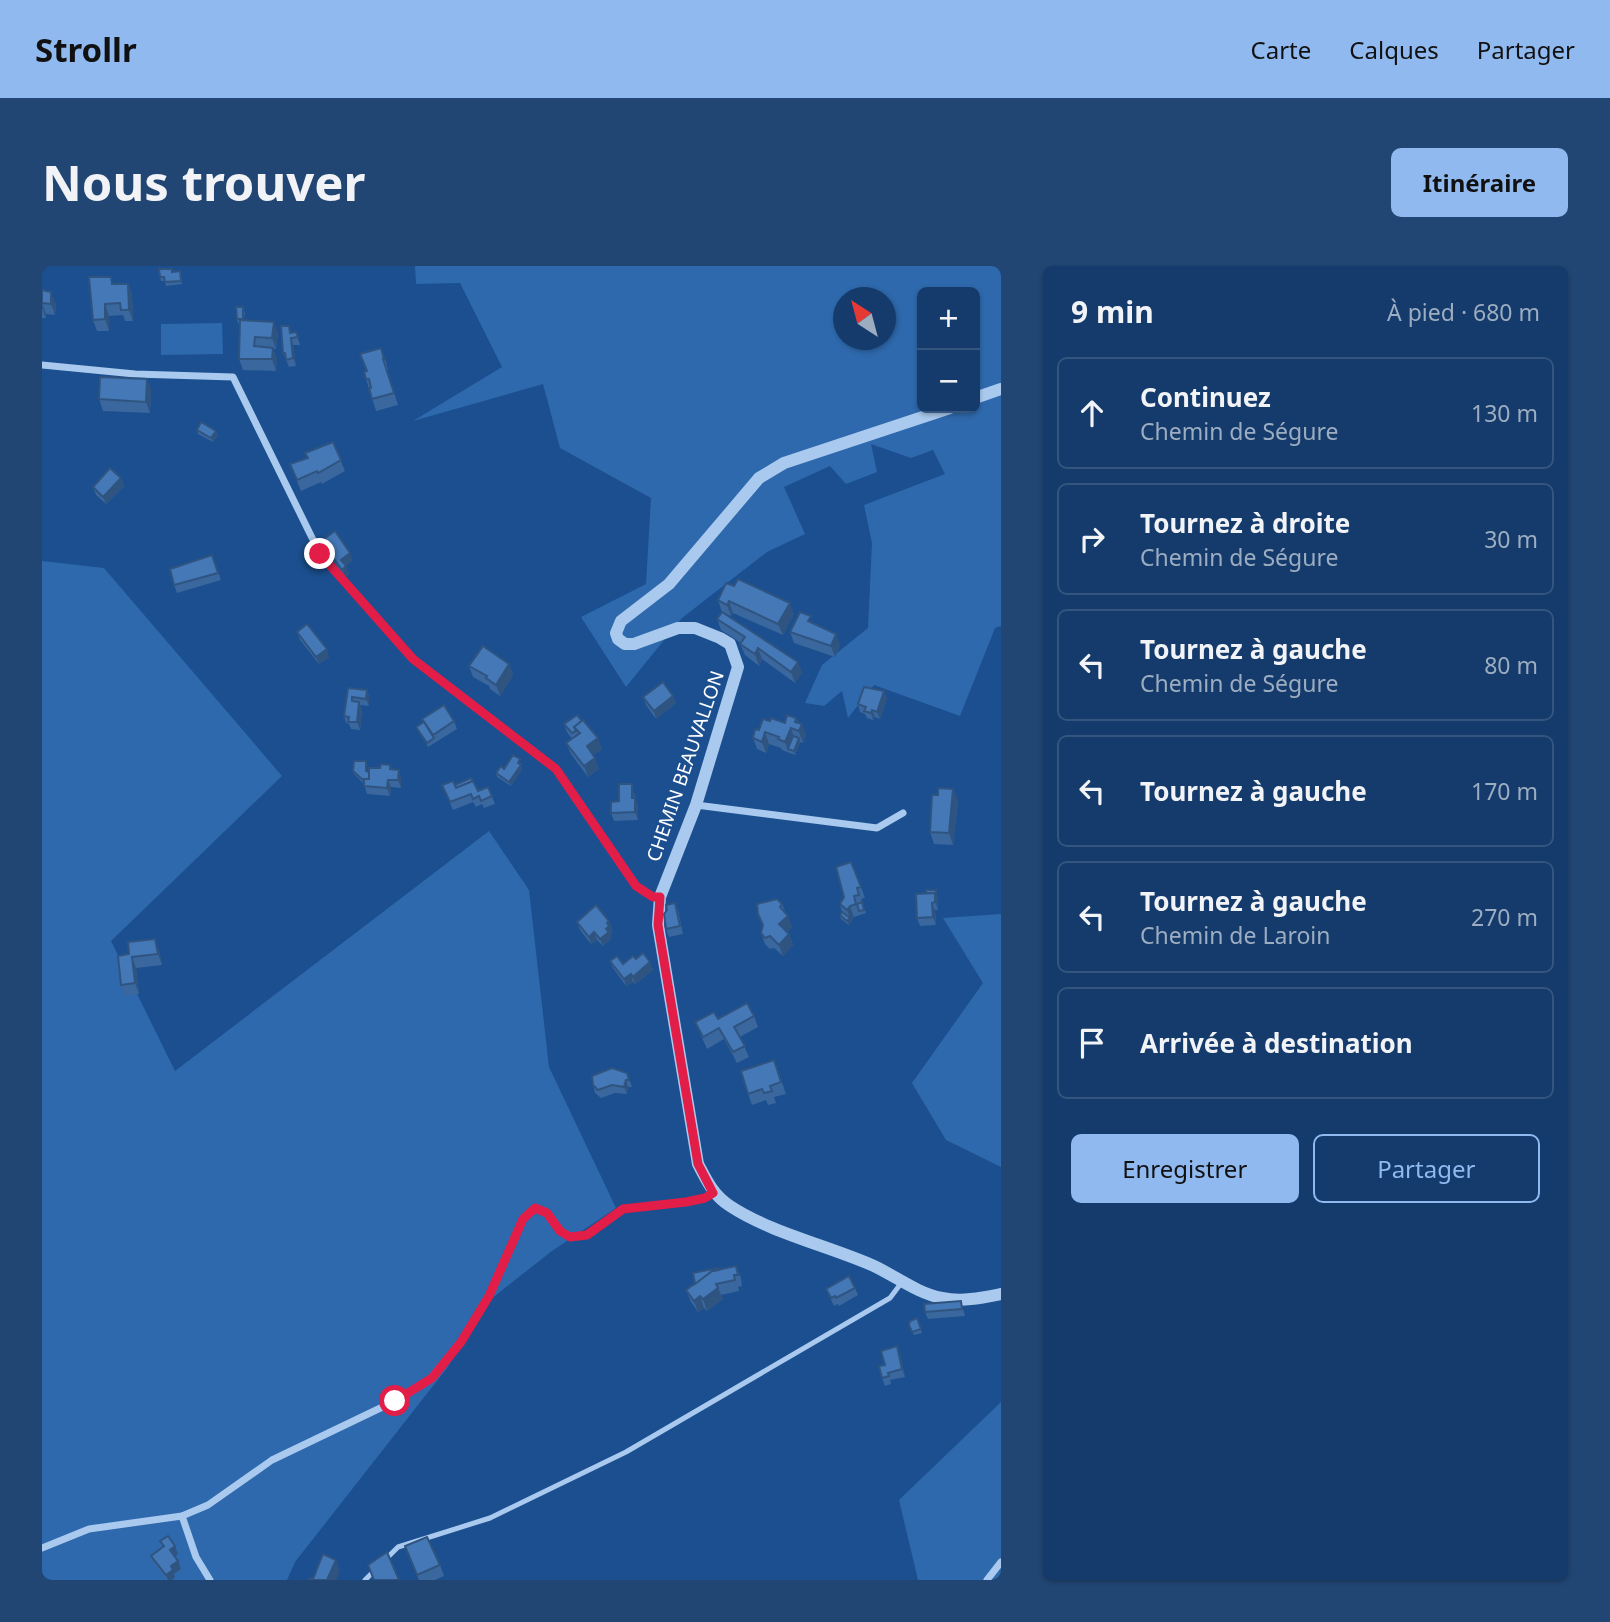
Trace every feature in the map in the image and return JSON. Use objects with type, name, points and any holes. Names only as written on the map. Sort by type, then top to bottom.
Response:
[{"type":"street","points":[[42,365],[135,374],[233,377],[320,554],[413,659],[556,769],[636,886],[653,897],[660,897]]},
{"type":"street","points":[[980,396],[1001,389]]},
{"type":"street","name":"CHEMIN BEAUVALLON","points":[[713,1193],[698,1164],[658,925],[660,897],[696,805],[738,667],[730,644],[695,628],[678,628],[625,644],[618,639],[616,633],[621,621],[669,584],[759,478],[784,463],[935,413]]},
{"type":"street","points":[[696,805],[877,828],[903,813]]},
{"type":"street","points":[[42,1548],[89,1529],[183,1516],[208,1505],[272,1460],[395,1401],[432,1378],[461,1342],[489,1296],[523,1219],[535,1208],[547,1213],[560,1231],[570,1237],[587,1235],[623,1209],[686,1202],[705,1198],[713,1193],[729,1206],[753,1219],[875,1267],[922,1293],[945,1299],[971,1300],[1001,1294]]},
{"type":"street","points":[[183,1516],[196,1557],[209,1580]]},
{"type":"street","points":[[987,1580],[1001,1562]]},
{"type":"lane","points":[[365,1580],[398,1547],[490,1518],[625,1452],[890,1298],[902,1282]]},
{"type":"shaded area","points":[[415,266],[1001,266],[1001,626],[995,628],[960,716],[874,685],[848,718],[842,691],[824,706],[805,703],[822,665],[868,628],[872,543],[864,505],[945,474],[933,450],[911,458],[871,444],[877,472],[846,484],[830,466],[784,487],[805,534],[767,552],[682,618],[626,687],[581,617],[646,584],[651,498],[560,448],[543,384],[413,421],[502,367],[460,283],[416,284]]},
{"type":"shaded area","points":[[222,323],[223,354],[161,355],[161,324]]},
{"type":"shaded area","points":[[42,561],[104,568],[282,776],[111,941],[175,1071],[489,831],[529,890],[549,1067],[616,1208],[552,1251],[487,1302],[447,1368],[295,1562],[287,1580],[42,1580]]},
{"type":"shaded area","points":[[1001,914],[1001,1167],[946,1140],[912,1083],[983,983],[943,918]]},
{"type":"shaded area","points":[[1001,1402],[1001,1580],[918,1580],[899,1500]]},
{"type":"building","points":[[159,269],[180,271],[181,281],[165,282],[164,277],[160,277]]},
{"type":"building","points":[[89,277],[111,277],[112,284],[128,284],[129,310],[121,310],[120,303],[105,304],[105,319],[93,320]]},
{"type":"building","points":[[42,290],[51,292],[51,304],[42,303]]},
{"type":"building","points":[[236,307],[243,307],[243,319],[237,319]]},
{"type":"building","points":[[240,320],[274,322],[272,338],[255,337],[254,346],[273,348],[272,359],[239,359]]},
{"type":"building","points":[[281,326],[289,326],[290,333],[296,332],[298,337],[291,338],[293,358],[286,360],[283,353]]},
{"type":"building","points":[[381,348],[394,393],[372,399],[369,379],[366,379],[364,372],[367,371],[360,354]]},
{"type":"building","points":[[100,377],[147,379],[146,402],[99,399]]},
{"type":"building","points":[[201,422],[216,431],[211,438],[197,430]]},
{"type":"building","points":[[333,442],[341,460],[318,473],[317,471],[297,480],[290,464],[308,458],[305,453]]},
{"type":"building","points":[[110,468],[121,478],[103,497],[93,487]]},
{"type":"building","points":[[335,531],[350,553],[341,560],[346,566],[342,570],[321,541]]},
{"type":"building","points":[[212,555],[218,573],[174,585],[170,569]]},
{"type":"building","points":[[738,579],[790,603],[778,624],[729,601],[727,605],[718,600],[726,583],[734,586]]},
{"type":"building","points":[[722,612],[798,662],[791,672],[758,648],[755,654],[740,644],[745,637],[717,619]]},
{"type":"building","points":[[800,612],[811,616],[808,621],[836,634],[831,646],[790,632]]},
{"type":"building","points":[[307,624],[327,649],[316,657],[297,632]]},
{"type":"building","points":[[483,646],[509,664],[496,685],[486,678],[487,676],[469,666]]},
{"type":"building","points":[[663,682],[673,696],[654,711],[643,697]]},
{"type":"building","points":[[864,687],[884,691],[877,712],[864,711],[866,707],[858,704]]},
{"type":"building","points":[[348,688],[367,690],[366,699],[352,697],[352,701],[359,702],[357,722],[348,722],[349,717],[344,716]]},
{"type":"building","points":[[444,705],[454,721],[433,735],[422,719]]},
{"type":"building","points":[[577,715],[582,721],[574,727],[576,731],[572,733],[564,724]]},
{"type":"building","points":[[787,715],[802,724],[799,731],[791,728],[785,742],[765,732],[762,742],[753,738],[755,729],[759,730],[763,719],[770,721],[771,718],[785,723]]},
{"type":"building","points":[[583,720],[598,738],[587,746],[595,758],[584,766],[566,743],[580,733],[574,727]]},
{"type":"building","points":[[424,722],[434,738],[427,743],[416,727]]},
{"type":"building","points":[[793,736],[799,738],[794,751],[788,749]]},
{"type":"building","points":[[513,755],[520,759],[518,763],[521,765],[509,782],[496,773],[501,766],[504,769]]},
{"type":"building","points":[[354,761],[366,761],[369,779],[364,781],[353,771]]},
{"type":"building","points":[[381,764],[399,770],[398,780],[388,780],[387,788],[364,786],[364,779],[369,779],[369,768],[380,768]]},
{"type":"building","points":[[471,778],[473,781],[456,788],[455,785]]},
{"type":"building","points":[[453,781],[456,788],[473,781],[478,791],[488,787],[492,796],[481,801],[479,796],[473,799],[471,794],[450,802],[442,785]]},
{"type":"building","points":[[619,784],[632,784],[635,812],[611,813],[611,802],[619,801]]},
{"type":"building","points":[[938,788],[953,789],[949,833],[930,832],[932,795],[938,795]]},
{"type":"building","points":[[851,862],[861,887],[857,888],[859,895],[854,896],[856,904],[847,910],[840,904],[844,897],[836,867]]},
{"type":"building","points":[[926,890],[936,890],[936,897],[935,893],[926,893]]},
{"type":"building","points":[[935,893],[935,902],[932,903],[933,917],[917,918],[916,894]]},
{"type":"building","points":[[777,899],[788,916],[779,924],[789,934],[779,945],[770,936],[765,938],[761,933],[763,925],[757,904]]},
{"type":"building","points":[[862,902],[864,910],[859,911],[857,904]]},
{"type":"building","points":[[675,903],[680,926],[666,929],[666,905]]},
{"type":"building","points":[[596,905],[609,921],[606,929],[609,932],[600,939],[594,932],[589,937],[577,922]]},
{"type":"building","points":[[842,912],[850,918],[847,921],[840,915]]},
{"type":"building","points":[[155,939],[158,954],[132,957],[135,983],[121,985],[118,956],[129,954],[128,942]]},
{"type":"building","points":[[643,953],[650,962],[633,977],[631,974],[624,979],[610,961],[617,956],[623,964],[633,956],[636,959]]},
{"type":"building","points":[[747,1003],[754,1016],[734,1027],[745,1046],[733,1052],[719,1028],[703,1037],[695,1022],[714,1012],[718,1019]]},
{"type":"building","points":[[774,1060],[781,1082],[770,1086],[772,1091],[764,1093],[762,1089],[748,1094],[741,1071]]},
{"type":"building","points":[[612,1068],[627,1073],[629,1080],[626,1080],[624,1087],[612,1085],[598,1090],[593,1085],[592,1076]]},
{"type":"building","points":[[736,1266],[738,1275],[734,1275],[735,1280],[716,1284],[718,1288],[703,1299],[700,1296],[694,1301],[686,1290],[712,1271]]},
{"type":"building","points":[[718,1268],[719,1270],[712,1271],[695,1284],[693,1273]]},
{"type":"building","points":[[849,1276],[855,1288],[831,1298],[826,1289]]},
{"type":"building","points":[[961,1301],[962,1309],[925,1312],[924,1304]]},
{"type":"building","points":[[917,1318],[921,1329],[912,1332],[910,1321]]},
{"type":"building","points":[[897,1346],[902,1369],[882,1378],[879,1366],[885,1365],[881,1351]]},
{"type":"building","points":[[168,1536],[175,1546],[170,1550],[178,1561],[166,1575],[151,1556],[164,1546],[160,1541]]},
{"type":"building","points":[[427,1537],[440,1565],[417,1575],[405,1546]]},
{"type":"building","points":[[387,1552],[399,1580],[374,1580],[368,1565]]},
{"type":"building","points":[[323,1554],[336,1560],[327,1580],[309,1580],[313,1579]]},
{"type":"route","points":[[320,554],[413,659],[556,769],[636,886],[653,897],[660,897],[658,925],[698,1164],[713,1193],[705,1198],[686,1202],[623,1209],[587,1235],[570,1237],[560,1231],[547,1213],[535,1208],[523,1219],[489,1296],[461,1342],[432,1378],[395,1401]]}]
